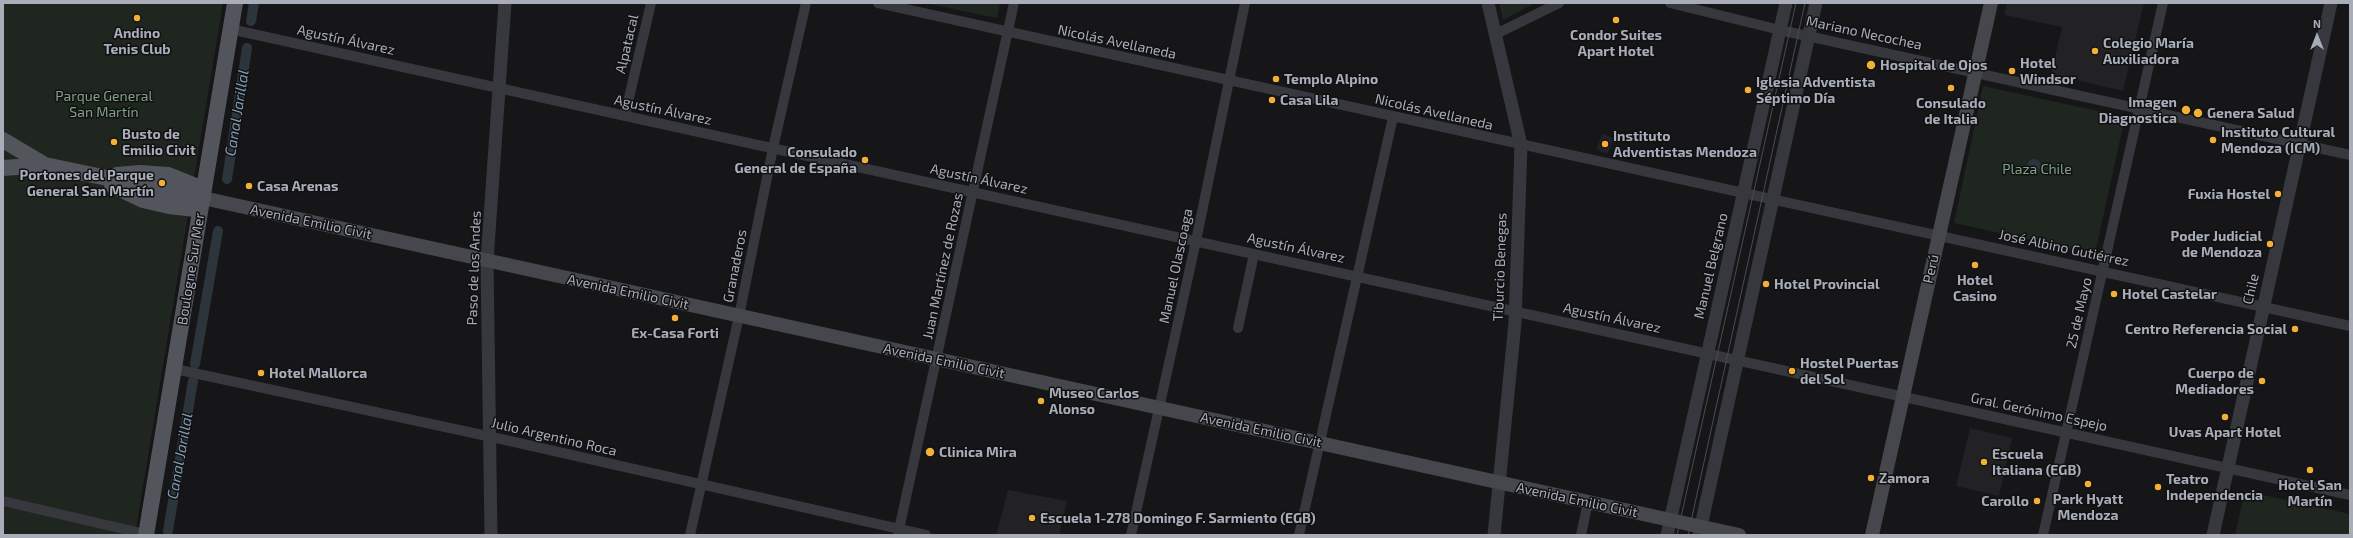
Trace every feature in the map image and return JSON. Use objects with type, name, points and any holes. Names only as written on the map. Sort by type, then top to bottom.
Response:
[{"type":"main road","name":"Boulogne Sur Mer","points":[[144,535],[175,370],[235,3]]},
{"type":"main road","name":"Perú","points":[[1872,535],[1991,3]]},
{"type":"main road","points":[[3,140],[45,165]]},
{"type":"main road","points":[[3,168],[45,165],[203,198]]},
{"type":"main road","name":"Avenida Emilio Civit","points":[[203,198],[1685,523],[1700,531],[1738,535]]},
{"type":"street","name":"Paso de los Andes","points":[[491,535],[487,261],[505,3]]},
{"type":"street","name":"Alpatacal","points":[[625,116],[651,3]]},
{"type":"street","name":"Granaderos","points":[[690,535],[739,316],[773,148],[806,3]]},
{"type":"street","name":"Nicolás Avellaneda","points":[[878,3],[1521,145],[1772,198]]},
{"type":"street","name":"Juan Martínez de Rozas","points":[[899,532],[1014,3]]},
{"type":"street","name":"Manuel Olascoaga","points":[[1131,535],[1196,241],[1245,3]]},
{"type":"street","name":"Tiburcio Benegas","points":[[1488,3],[1521,145],[1515,311],[1494,535]]},
{"type":"street","points":[[1496,34],[1560,3]]},
{"type":"street","name":"Mariano Necochea","points":[[1670,3],[1780,30],[2350,155]]},
{"type":"street","name":"Manuel Belgrano","points":[[1667,535],[1786,3]]},
{"type":"street","points":[[1700,531],[1816,3]]},
{"type":"street","name":"25 de Mayo","points":[[2043,535],[2163,3]]},
{"type":"street","name":"Chile","points":[[2213,535],[2331,3]]},
{"type":"street","name":"Agustín Álvarez","points":[[230,29],[1722,356]]},
{"type":"street","points":[[1300,535],[1393,117]]},
{"type":"street","name":"José Albino Gutiérrez","points":[[1772,198],[2350,326]]},
{"type":"street","points":[[1238,328],[1254,254]]},
{"type":"street","name":"Gral. Gerónimo Espejo","points":[[1722,356],[2350,495]]},
{"type":"street","name":"Julio Argentino Roca","points":[[175,370],[489,437],[899,532],[926,535]]},
{"type":"street","points":[[3,500],[144,535]]},
{"type":"street","points":[[1581,535],[1588,502]]},
{"type":"street","points":[[3,504],[144,535]]},
{"type":"shaded area","name":"Colegio María Auxiliadora","points":[[2007,3],[2144,3],[2123,91],[2051,74],[2062,27],[2004,15]]},
{"type":"shaded area","name":"Instituto Adventistas Mendoza","points":[[1603,133],[1614,139],[1607,154],[1596,149]]},
{"type":"shaded area","points":[[2034,159],[2039,161],[2041,166],[2039,171],[2034,173],[2029,171],[2027,166],[2029,161]]},
{"type":"shaded area","name":"Escuela Italiana (EGB)","points":[[1970,428],[2012,438],[1999,496],[1956,486]]},
{"type":"shaded area","name":"Escuela 1-278 Domingo F. Sarmiento (EGB)","points":[[1008,490],[1067,501],[1059,535],[996,535]]},
{"type":"green space","name":"Parque General San Martín","points":[[3,3],[223,3],[135,535],[3,535]]},
{"type":"green space","points":[[924,3],[1000,3],[997,18]]},
{"type":"green space","points":[[1499,3],[1535,3],[1503,20]]},
{"type":"green space","name":"Plaza Chile","points":[[1983,86],[2125,117],[2095,254],[1954,223]]},
{"type":"green space","points":[[2245,491],[2350,514],[2350,535],[2235,535]]},
{"type":"waterway","name":"Canal Jarillal","points":[[251,21],[254,3]]},
{"type":"waterway","name":"Canal Jarillal","points":[[227,179],[247,48]]},
{"type":"waterway","name":"Canal Jarillal","points":[[195,364],[218,231]]},
{"type":"waterway","name":"Canal Jarillal","points":[[168,531],[193,381]]},
{"type":"tram line","points":[[1677,535],[1796,3]]},
{"type":"tram line","points":[[1688,535],[1805,3]]},
{"type":"place","name":"Andino Tenis Club","points":[[137,18]]},
{"type":"place","name":"Condor Suites Apart Hotel","points":[[1616,20]]},
{"type":"place","name":"Colegio María Auxiliadora","points":[[2095,51]]},
{"type":"place","name":"Hospital de Ojos","points":[[1871,65]]},
{"type":"place","name":"Hotel Windsor","points":[[2012,71]]},
{"type":"place","name":"Templo Alpino","points":[[1276,79]]},
{"type":"place","name":"Consulado de Italia","points":[[1951,88]]},
{"type":"place","name":"Iglesia Adventista Séptimo Día","points":[[1748,90]]},
{"type":"place","name":"Casa Lila","points":[[1272,100]]},
{"type":"place","name":"Imagen Diagnostica","points":[[2186,110]]},
{"type":"place","name":"Genera Salud","points":[[2198,113]]},
{"type":"place","name":"Instituto Cultural Mendoza (ICM)","points":[[2213,140]]},
{"type":"place","name":"Busto de Emilio Civit","points":[[114,142]]},
{"type":"place","name":"Instituto Adventistas Mendoza","points":[[1605,144]]},
{"type":"place","name":"Consulado General de España","points":[[865,160]]},
{"type":"place","name":"Portones del Parque General San Martín","points":[[162,183]]},
{"type":"place","name":"Casa Arenas","points":[[249,186]]},
{"type":"place","name":"Fuxia Hostel","points":[[2278,194]]},
{"type":"place","name":"Poder Judicial de Mendoza","points":[[2270,244]]},
{"type":"place","name":"Hotel Casino","points":[[1975,265]]},
{"type":"place","name":"Hotel Provincial","points":[[1766,284]]},
{"type":"place","name":"Hotel Castelar","points":[[2114,294]]},
{"type":"place","name":"Ex-Casa Forti","points":[[675,318]]},
{"type":"place","name":"Centro Referencia Social","points":[[2295,329]]},
{"type":"place","name":"Hostel Puertas del Sol","points":[[1792,371]]},
{"type":"place","name":"Hotel Mallorca","points":[[261,373]]},
{"type":"place","name":"Cuerpo de Mediadores","points":[[2262,381]]},
{"type":"place","name":"Museo Carlos Alonso","points":[[1041,401]]},
{"type":"place","name":"Uvas Apart Hotel","points":[[2225,417]]},
{"type":"place","name":"Clinica Mira","points":[[930,452]]},
{"type":"place","name":"Escuela Italiana (EGB)","points":[[1984,462]]},
{"type":"place","name":"Hotel San Martín","points":[[2310,470]]},
{"type":"place","name":"Zamora","points":[[1871,478]]},
{"type":"place","name":"Park Hyatt Mendoza","points":[[2088,484]]},
{"type":"place","name":"Teatro Independencia","points":[[2158,487]]},
{"type":"place","name":"Carollo","points":[[2037,501]]},
{"type":"place","name":"Escuela 1-278 Domingo F. Sarmiento (EGB)","points":[[1032,518]]}]
